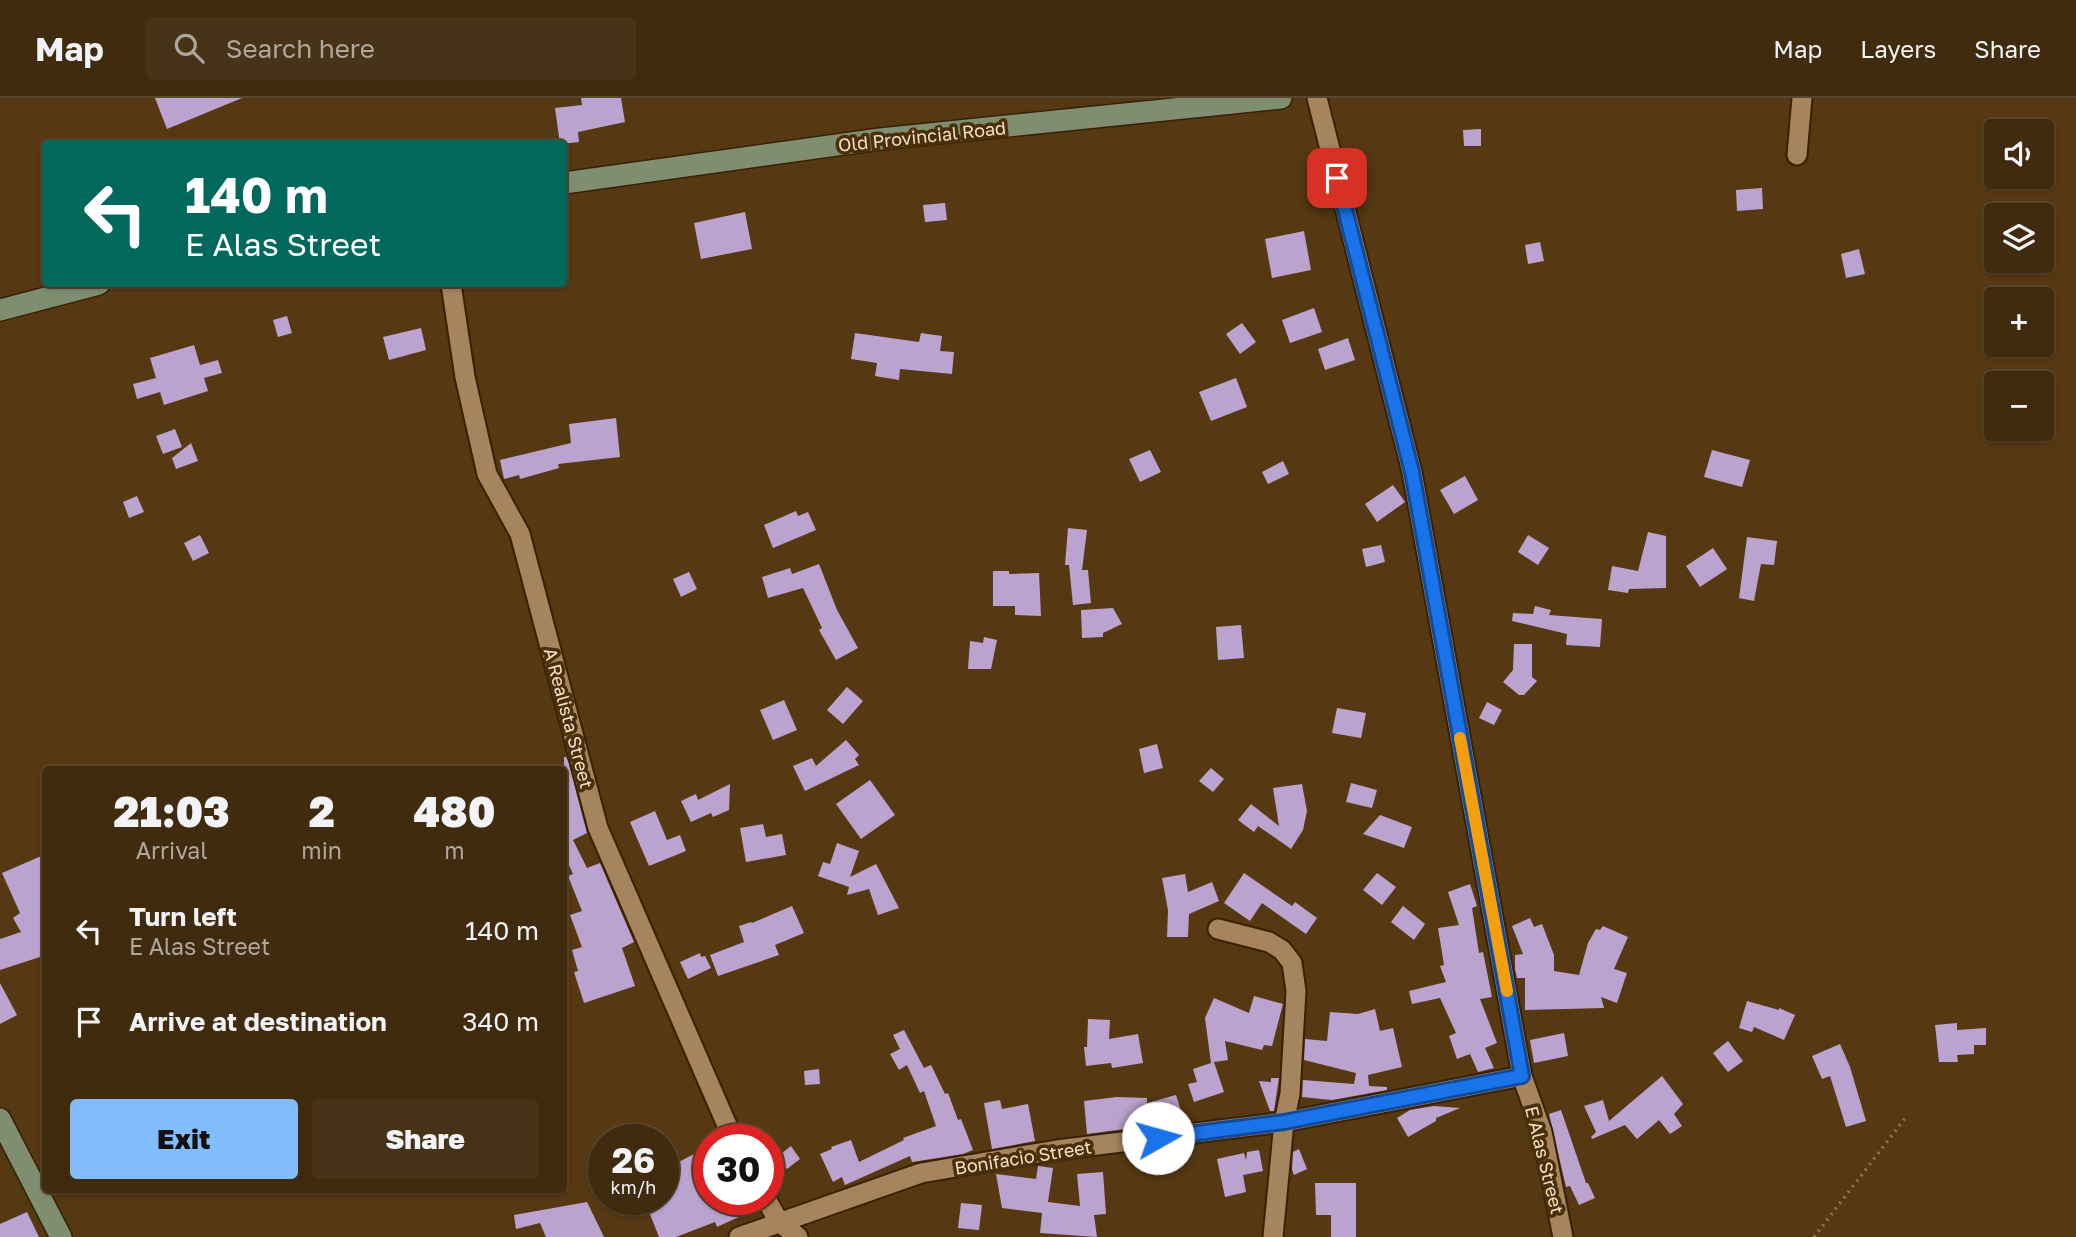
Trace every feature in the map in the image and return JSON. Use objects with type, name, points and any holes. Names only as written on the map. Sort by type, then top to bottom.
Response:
[{"type":"main road","name":"Old Provincial Road","points":[[567,183],[880,139],[1281,98]]},
{"type":"main road","points":[[0,310],[88,287]]},
{"type":"main road","points":[[0,1119],[61,1237]]},
{"type":"street","name":"E Alas Street","points":[[1317,98],[1412,472],[1522,1076],[1542,1132],[1563,1237]]},
{"type":"street","points":[[1797,155],[1802,98]]},
{"type":"street","name":"A Realista Street","points":[[451,287],[466,377],[487,474],[520,534],[598,828],[726,1124]]},
{"type":"street","points":[[1218,929],[1269,942],[1282,950],[1292,963],[1296,991],[1290,1094],[1284,1122],[1273,1237]]},
{"type":"street","name":"Bonifacio Street","points":[[739,1237],[921,1173],[1057,1150],[1284,1122],[1522,1076]]},
{"type":"street","points":[[775,1215],[779,1222],[798,1237]]},
{"type":"path","points":[[1814,1237],[1906,1117]]},
{"type":"building","points":[[155,98],[242,98],[167,129]]},
{"type":"building","points":[[581,98],[621,98],[625,122],[578,132],[579,142],[567,143],[567,140],[559,140],[555,108],[582,105]]},
{"type":"building","points":[[1481,129],[1481,146],[1464,146],[1463,130]]},
{"type":"building","points":[[1762,188],[1763,209],[1737,211],[1736,190]]},
{"type":"building","points":[[945,203],[947,220],[925,222],[923,205]]},
{"type":"building","points":[[745,212],[752,249],[701,259],[694,223]]},
{"type":"building","points":[[1304,231],[1311,270],[1272,278],[1265,239]]},
{"type":"building","points":[[1540,242],[1544,261],[1528,264],[1525,245]]},
{"type":"building","points":[[1859,249],[1865,274],[1846,278],[1841,254]]},
{"type":"building","points":[[1314,308],[1322,332],[1290,343],[1282,320]]},
{"type":"building","points":[[287,316],[292,333],[278,337],[273,320]]},
{"type":"building","points":[[1242,323],[1256,342],[1240,354],[1226,334]]},
{"type":"building","points":[[421,328],[426,350],[389,360],[383,337]]},
{"type":"building","points":[[855,333],[919,342],[921,333],[942,336],[940,351],[954,352],[952,374],[900,369],[899,380],[875,376],[877,363],[851,359]]},
{"type":"building","points":[[1348,338],[1355,360],[1325,370],[1318,349]]},
{"type":"building","points":[[194,345],[200,365],[218,360],[222,373],[204,378],[208,391],[164,405],[160,392],[137,399],[133,384],[156,378],[150,358]]},
{"type":"building","points":[[1236,378],[1247,407],[1211,421],[1199,392]]},
{"type":"building","points":[[616,418],[620,457],[558,464],[559,468],[520,479],[519,475],[504,479],[500,460],[571,443],[569,424]]},
{"type":"building","points":[[175,429],[182,447],[163,454],[156,436]]},
{"type":"building","points":[[191,443],[198,461],[176,469],[172,458]]},
{"type":"building","points":[[1150,450],[1161,472],[1140,482],[1129,459]]},
{"type":"building","points":[[1712,450],[1750,460],[1742,487],[1704,477]]},
{"type":"building","points":[[1283,461],[1289,474],[1268,484],[1262,472]]},
{"type":"building","points":[[1465,476],[1478,500],[1454,514],[1440,490]]},
{"type":"building","points":[[1393,485],[1405,502],[1377,522],[1365,504]]},
{"type":"building","points":[[137,496],[144,512],[129,518],[123,502]]},
{"type":"building","points":[[796,511],[798,516],[808,512],[816,530],[773,548],[764,525]]},
{"type":"building","points":[[1068,528],[1087,530],[1082,570],[1088,570],[1091,603],[1073,605],[1069,565],[1065,565]]},
{"type":"building","points":[[1648,532],[1666,536],[1666,588],[1629,589],[1628,593],[1608,590],[1612,566],[1638,571]]},
{"type":"building","points":[[200,535],[209,553],[193,561],[184,543]]},
{"type":"building","points":[[1528,535],[1549,548],[1538,565],[1518,552]]},
{"type":"building","points":[[1747,537],[1777,541],[1774,565],[1761,564],[1754,601],[1739,598]]},
{"type":"building","points":[[1381,545],[1385,562],[1366,567],[1362,549]]},
{"type":"building","points":[[1713,548],[1727,569],[1700,587],[1686,566]]},
{"type":"building","points":[[819,564],[837,610],[858,648],[836,660],[819,630],[822,628],[803,588],[768,598],[762,577],[790,568],[792,574]]},
{"type":"building","points":[[993,571],[1009,571],[1009,574],[1039,573],[1041,616],[1015,615],[1015,606],[993,606]]},
{"type":"building","points":[[689,572],[697,589],[681,597],[673,579]]},
{"type":"building","points":[[1535,606],[1551,610],[1549,615],[1602,619],[1600,647],[1566,645],[1567,634],[1512,621],[1513,613],[1533,614]]},
{"type":"building","points":[[1113,608],[1122,624],[1103,633],[1103,637],[1082,638],[1081,610]]},
{"type":"building","points":[[1241,625],[1244,658],[1218,660],[1216,627]]},
{"type":"building","points":[[984,637],[997,640],[991,669],[968,669],[970,641],[983,643]]},
{"type":"building","points":[[1514,644],[1532,644],[1532,677],[1537,681],[1524,695],[1519,695],[1503,682],[1513,670]]},
{"type":"building","points":[[847,687],[863,701],[843,724],[827,710]]},
{"type":"building","points":[[784,700],[797,730],[773,740],[760,710]]},
{"type":"building","points":[[1487,702],[1502,710],[1494,725],[1479,718]]},
{"type":"building","points":[[1337,708],[1366,713],[1361,738],[1332,733]]},
{"type":"building","points":[[846,740],[859,755],[855,759],[859,765],[805,791],[793,766],[812,758],[816,766]]},
{"type":"building","points":[[1157,744],[1163,768],[1144,773],[1139,749]]},
{"type":"building","points":[[566,757],[587,833],[573,840],[587,868],[600,863],[634,942],[622,948],[635,986],[584,1003],[574,972],[578,971],[572,950],[582,947],[570,915],[582,911],[568,876],[573,874],[567,861],[567,766],[564,766]]},
{"type":"building","points":[[1211,768],[1224,779],[1213,792],[1199,781]]},
{"type":"building","points":[[870,780],[895,815],[861,839],[836,804]]},
{"type":"building","points":[[1351,783],[1377,790],[1372,808],[1346,802]]},
{"type":"building","points":[[730,784],[729,810],[713,817],[711,813],[691,822],[681,801],[696,794],[698,800]]},
{"type":"building","points":[[1302,784],[1307,811],[1303,830],[1291,849],[1258,826],[1254,832],[1238,820],[1251,804],[1279,826],[1273,788]]},
{"type":"building","points":[[655,811],[667,840],[680,835],[686,851],[649,866],[630,822]]},
{"type":"building","points":[[1380,815],[1412,827],[1404,848],[1363,834]]},
{"type":"building","points":[[763,824],[766,837],[782,834],[786,855],[746,862],[740,828]]},
{"type":"building","points":[[837,843],[859,851],[850,877],[876,864],[899,908],[878,915],[869,889],[847,895],[849,887],[818,876],[823,862],[830,864]]},
{"type":"building","points":[[42,856],[42,956],[0,970],[0,939],[21,932],[13,918],[20,913],[2,873]]},
{"type":"building","points":[[1244,873],[1292,906],[1295,902],[1317,918],[1306,934],[1262,903],[1250,921],[1224,903]]},
{"type":"building","points":[[1377,873],[1396,887],[1382,905],[1363,890]]},
{"type":"building","points":[[1185,874],[1188,892],[1212,882],[1219,901],[1189,914],[1188,937],[1167,937],[1168,910],[1162,878]]},
{"type":"building","points":[[1470,884],[1477,906],[1472,908],[1479,953],[1483,952],[1492,997],[1480,999],[1497,1043],[1485,1048],[1494,1068],[1478,1072],[1470,1054],[1457,1059],[1449,1036],[1456,1033],[1440,998],[1412,1004],[1409,991],[1446,982],[1440,966],[1444,965],[1438,928],[1459,925],[1448,892]]},
{"type":"building","points":[[792,906],[804,933],[775,945],[779,955],[718,976],[710,955],[744,942],[739,926]]},
{"type":"building","points":[[1403,906],[1425,924],[1414,940],[1391,922]]},
{"type":"building","points":[[1530,918],[1534,927],[1542,924],[1554,955],[1554,971],[1579,975],[1588,943],[1596,929],[1600,930],[1603,926],[1628,937],[1614,969],[1627,973],[1617,1003],[1601,997],[1604,1008],[1525,1010],[1525,978],[1517,978],[1515,969],[1515,955],[1523,954],[1512,926]]},
{"type":"building","points":[[700,953],[701,957],[705,956],[711,968],[688,979],[680,962]]},
{"type":"building","points":[[0,983],[17,1015],[0,1024]]},
{"type":"building","points":[[1254,996],[1283,1004],[1272,1046],[1264,1045],[1262,1050],[1225,1041],[1228,1060],[1214,1062],[1224,1092],[1194,1102],[1188,1084],[1197,1082],[1193,1069],[1211,1063],[1205,1018],[1214,998],[1249,1013]]},
{"type":"building","points":[[1747,1001],[1779,1008],[1795,1015],[1784,1040],[1754,1027],[1752,1032],[1739,1028]]},
{"type":"building","points":[[1375,1009],[1380,1031],[1393,1028],[1402,1067],[1368,1075],[1369,1086],[1387,1087],[1387,1090],[1332,1100],[1302,1097],[1303,1080],[1354,1084],[1356,1073],[1304,1060],[1305,1039],[1327,1041],[1330,1012],[1358,1014]]},
{"type":"building","points":[[1088,1019],[1110,1020],[1109,1039],[1138,1034],[1143,1063],[1112,1068],[1111,1063],[1086,1066],[1084,1047],[1087,1047]]},
{"type":"building","points":[[1957,1023],[1957,1030],[1986,1028],[1986,1045],[1974,1045],[1974,1054],[1957,1055],[1958,1062],[1939,1062],[1935,1025]]},
{"type":"building","points":[[904,1030],[924,1068],[931,1065],[945,1094],[948,1093],[973,1150],[912,1162],[910,1156],[845,1185],[842,1177],[833,1182],[820,1154],[832,1149],[831,1147],[851,1140],[859,1162],[904,1140],[903,1138],[936,1126],[924,1091],[920,1093],[907,1065],[899,1070],[890,1054],[900,1049],[893,1035]]},
{"type":"building","points":[[1564,1033],[1568,1056],[1534,1063],[1530,1040]]},
{"type":"building","points":[[1728,1041],[1743,1061],[1728,1072],[1713,1053]]},
{"type":"building","points":[[1840,1044],[1850,1067],[1866,1121],[1846,1127],[1830,1076],[1822,1079],[1812,1056]]},
{"type":"building","points":[[819,1069],[820,1084],[805,1085],[804,1071]]},
{"type":"building","points":[[1662,1076],[1683,1104],[1674,1114],[1682,1126],[1670,1134],[1659,1120],[1637,1139],[1625,1125],[1592,1139],[1596,1132],[1584,1106],[1603,1100],[1609,1121]]},
{"type":"building","points":[[1271,1078],[1279,1078],[1274,1111],[1270,1111],[1259,1081],[1271,1082]]},
{"type":"building","points":[[1176,1095],[1182,1114],[1148,1126],[1087,1134],[1084,1101],[1117,1097],[1147,1098],[1147,1103]]},
{"type":"building","points":[[1000,1100],[1002,1109],[1028,1104],[1035,1141],[992,1149],[984,1103]]},
{"type":"building","points":[[1434,1106],[1460,1108],[1436,1118],[1436,1121],[1408,1137],[1397,1118],[1410,1110]]},
{"type":"building","points":[[1561,1110],[1586,1183],[1595,1198],[1579,1205],[1570,1186],[1566,1187],[1549,1114]]},
{"type":"building","points":[[791,1146],[800,1159],[787,1169],[784,1165],[784,1152]]},
{"type":"building","points":[[1299,1149],[1307,1169],[1294,1175],[1293,1152]]},
{"type":"building","points":[[1259,1150],[1263,1171],[1243,1175],[1246,1192],[1225,1197],[1217,1159],[1244,1153],[1246,1160],[1247,1152]]},
{"type":"building","points":[[693,1155],[693,1215],[743,1215],[717,1227],[715,1222],[676,1237],[659,1237],[650,1215],[679,1215],[679,1162]]},
{"type":"building","points":[[1038,1166],[1053,1168],[1048,1202],[1080,1206],[1077,1174],[1103,1172],[1106,1214],[1094,1215],[1097,1237],[1040,1233],[1042,1213],[1002,1208],[996,1174],[1036,1179]]},
{"type":"building","points":[[1315,1183],[1356,1183],[1356,1237],[1331,1237],[1331,1215],[1316,1215]]},
{"type":"building","points":[[587,1202],[588,1215],[593,1215],[604,1237],[546,1237],[540,1223],[516,1229],[514,1215]]},
{"type":"building","points":[[961,1203],[982,1205],[979,1230],[958,1228]]},
{"type":"building","points":[[27,1212],[39,1237],[0,1237],[0,1224]]},
{"type":"slow traffic","points":[[1460,738],[1507,991]]},
{"type":"route","points":[[1158,1138],[1284,1122],[1522,1076],[1412,472],[1337,178]]}]
